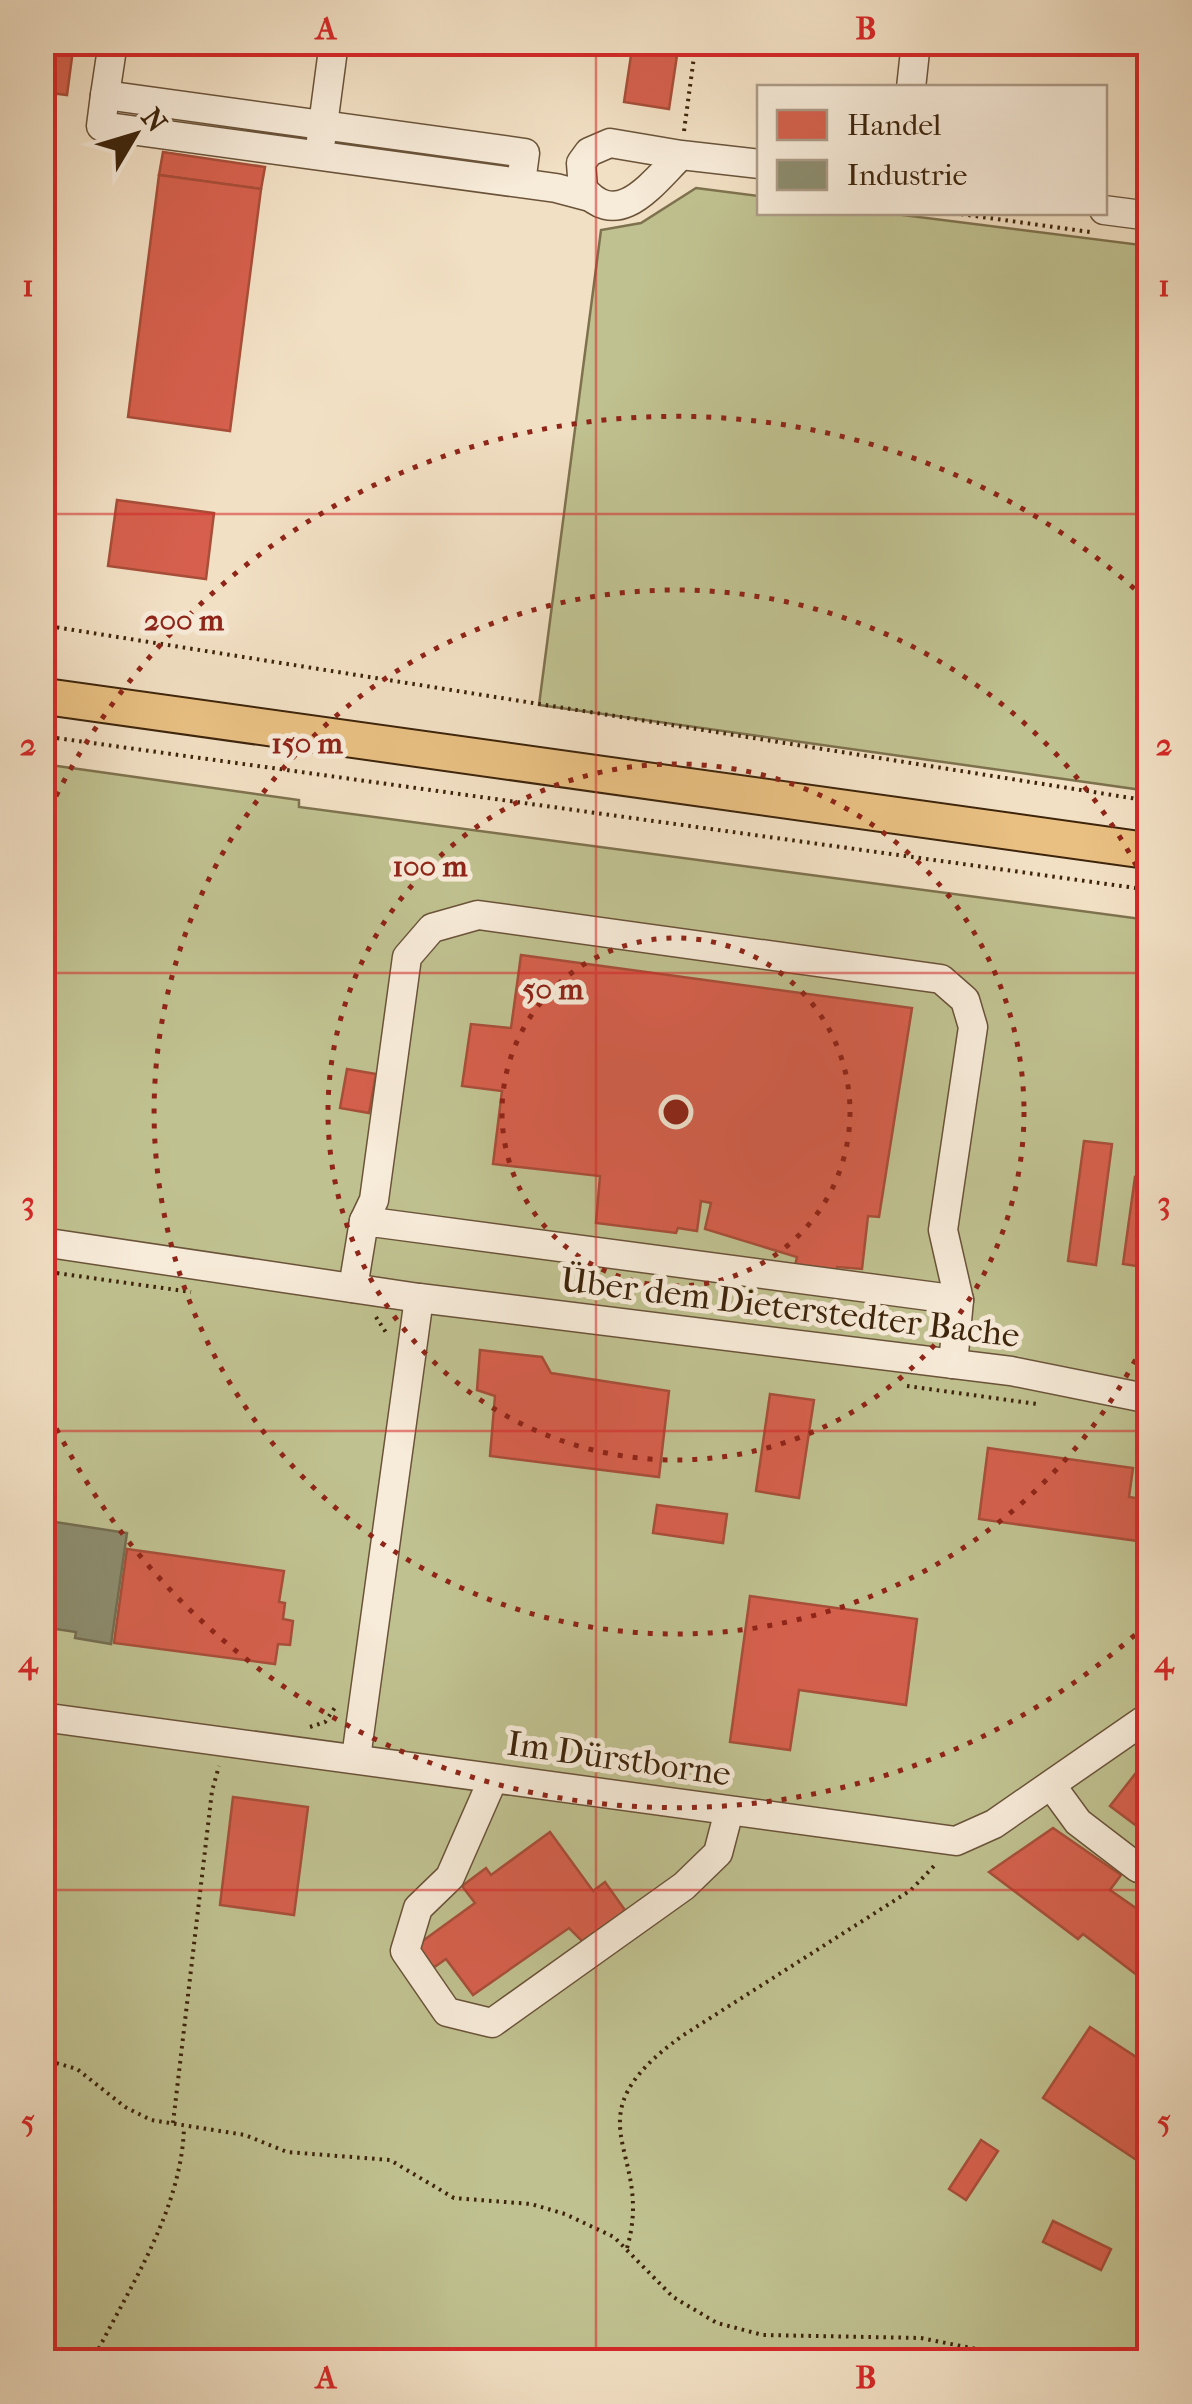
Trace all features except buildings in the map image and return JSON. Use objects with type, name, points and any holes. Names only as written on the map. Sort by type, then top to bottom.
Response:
[{"type":"main road","points":[[42,696],[1150,851]]},
{"type":"street","points":[[113,42],[101,126],[521,183],[590,196]]},
{"type":"street","points":[[319,157],[334,42]]},
{"type":"street","points":[[911,85],[916,42]]},
{"type":"street","points":[[105,95],[526,154],[521,183]]},
{"type":"street","points":[[681,156],[624,204],[610,208],[583,188],[581,163],[588,152],[610,142],[681,156],[757,164]]},
{"type":"street","points":[[1099,221],[1150,216]]},
{"type":"street","points":[[353,1288],[364,1221],[374,1200],[407,957],[432,928],[478,915],[941,979],[964,1000],[973,1027],[942,1230],[960,1300],[953,1364]]},
{"type":"street","points":[[364,1221],[960,1300]]},
{"type":"street","name":"Über dem Dieterstedter Bache","points":[[42,1242],[419,1298],[1011,1371],[1150,1400]]},
{"type":"street","points":[[344,1765],[363,1611],[419,1298]]},
{"type":"street","points":[[956,1841],[994,1824],[1150,1716]]},
{"type":"street","name":"Im Dürstborne","points":[[42,1717],[304,1752],[344,1765],[493,1779],[956,1841]]},
{"type":"street","points":[[493,1779],[450,1877],[418,1908],[405,1950],[447,2012],[492,2023],[684,1886],[718,1852],[729,1811]]},
{"type":"street","points":[[1050,1786],[1078,1822],[1138,1868]]},
{"type":"path","points":[[681,156],[696,42]]},
{"type":"path","points":[[997,215],[1099,221]]},
{"type":"path","points":[[42,625],[1150,801]]},
{"type":"path","points":[[42,736],[1150,890]]},
{"type":"path","points":[[304,1752],[306,1728],[325,1722],[337,1703]]},
{"type":"path","points":[[172,2123],[212,1791],[224,1744]]},
{"type":"path","points":[[627,2248],[635,2222],[634,2203],[619,2133],[620,2106],[630,2084],[647,2063],[682,2036],[911,1890],[956,1841]]},
{"type":"path","points":[[42,2059],[77,2069],[125,2108],[152,2120],[245,2135],[287,2152],[390,2160],[454,2198],[531,2204],[581,2222],[614,2238],[673,2297],[717,2323],[763,2335],[921,2338],[976,2349],[1010,2362]]},
{"type":"path","points":[[92,2362],[171,2202],[182,2157],[184,2128]]},
{"type":"green space","points":[[696,188],[757,196],[757,215],[903,215],[1149,246],[1149,791],[539,705],[601,230],[641,223]]},
{"type":"green space","points":[[43,764],[299,800],[299,807],[1149,920],[1149,2361],[43,2362]]}]
